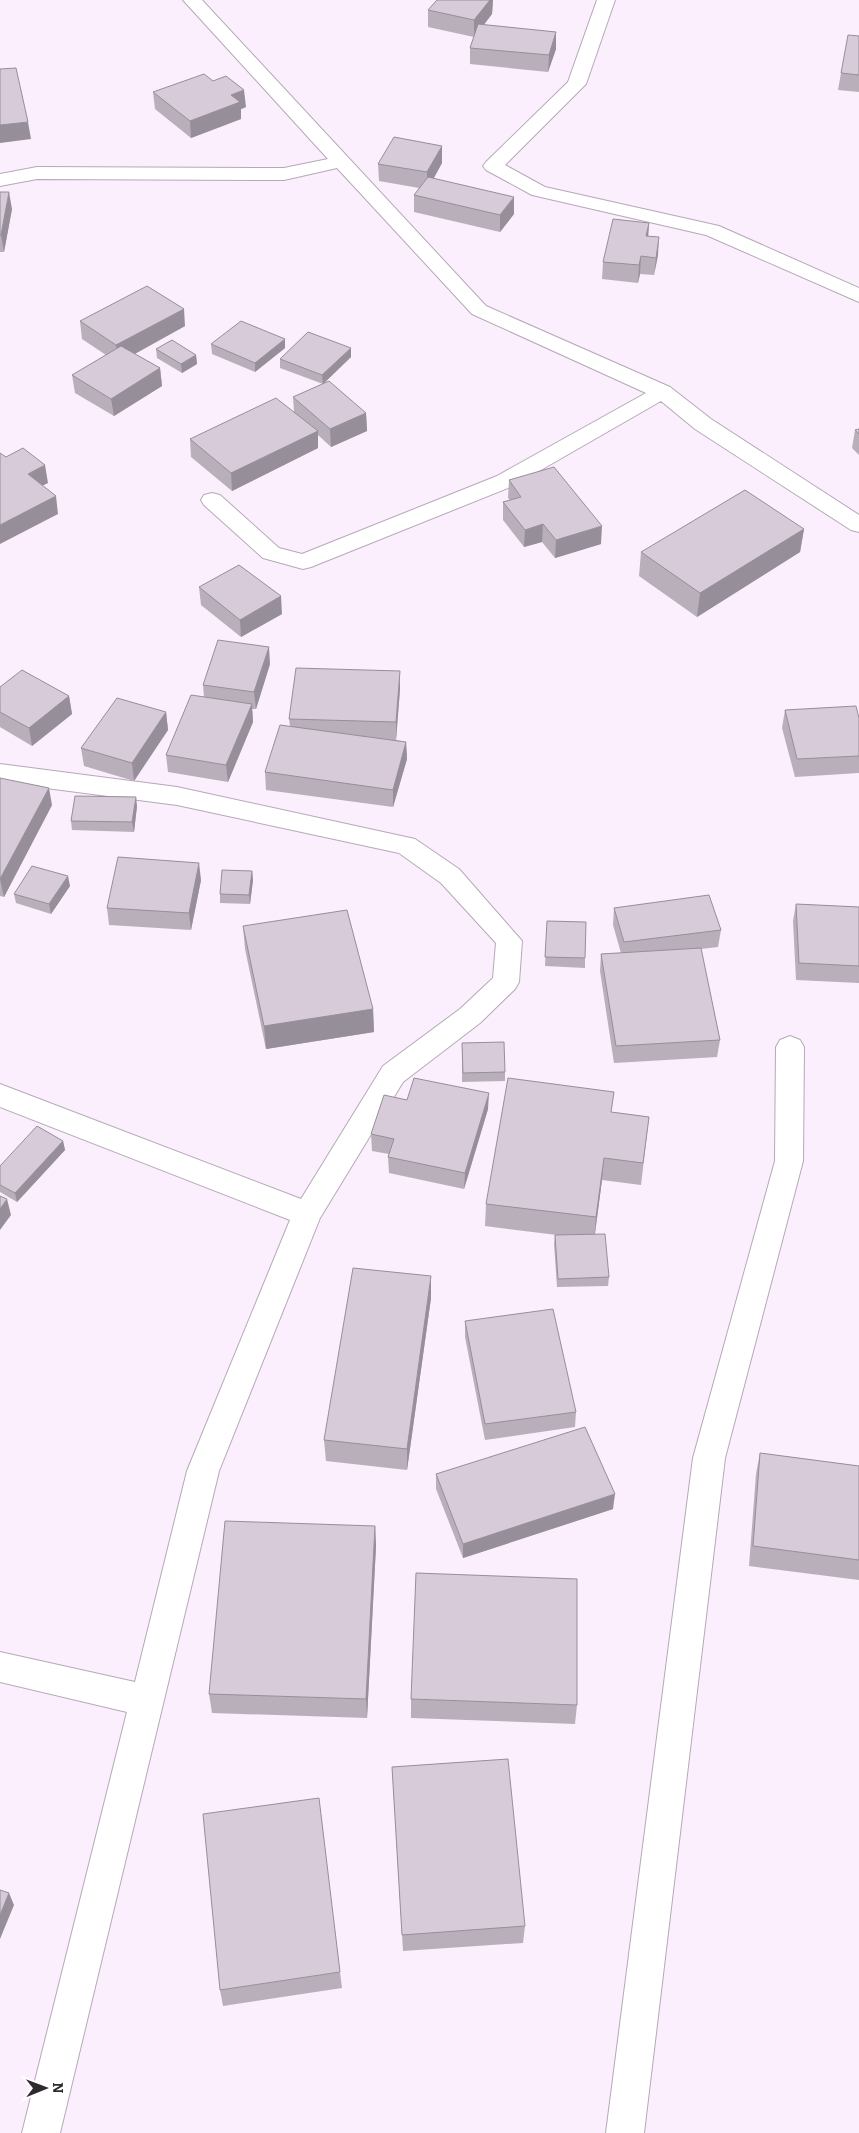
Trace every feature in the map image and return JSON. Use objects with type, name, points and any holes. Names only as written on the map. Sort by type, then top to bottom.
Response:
[{"type":"street","points":[[192,0],[479,310],[662,392],[703,424],[859,525]]},
{"type":"street","points":[[606,0],[577,84],[493,166],[539,190],[712,230],[859,296]]},
{"type":"street","points":[[0,180],[37,173],[284,174],[340,162]]},
{"type":"street","points":[[212,500],[271,553],[303,562],[505,480],[662,392]]},
{"type":"street","points":[[0,773],[177,796],[406,845],[450,876],[509,941],[506,982],[470,1016],[393,1074],[307,1214],[203,1471],[41,2133]]},
{"type":"street","points":[[625,2133],[709,1458],[789,1161],[790,1046]]},
{"type":"street","points":[[0,1094],[307,1214]]},
{"type":"street","points":[[0,1667],[147,1701]]},
{"type":"building","points":[[437,0],[490,0],[474,20],[428,10]]},
{"type":"building","points":[[478,24],[556,32],[549,55],[470,48]]},
{"type":"building","points":[[848,35],[859,36],[859,75],[841,73]]},
{"type":"building","points":[[16,68],[28,122],[0,125],[0,69]]},
{"type":"building","points":[[204,74],[213,81],[226,76],[244,90],[231,95],[240,102],[190,121],[153,92]]},
{"type":"building","points":[[394,137],[442,146],[427,172],[378,164]]},
{"type":"building","points":[[428,177],[514,197],[500,215],[414,195]]},
{"type":"building","points":[[0,192],[9,192],[1,235],[0,235]]},
{"type":"building","points":[[613,219],[649,223],[646,236],[659,237],[656,258],[641,256],[639,265],[603,262]]},
{"type":"building","points":[[147,286],[184,309],[116,345],[80,321]]},
{"type":"building","points":[[241,321],[285,339],[255,363],[211,344]]},
{"type":"building","points":[[308,332],[351,348],[322,375],[280,359]]},
{"type":"building","points":[[172,340],[196,355],[181,364],[156,349]]},
{"type":"building","points":[[121,346],[160,368],[111,399],[72,375]]},
{"type":"building","points":[[329,381],[366,413],[330,429],[293,397]]},
{"type":"building","points":[[276,398],[318,431],[231,473],[190,439]]},
{"type":"building","points":[[23,448],[45,465],[28,474],[56,496],[0,525],[0,453],[6,457]]},
{"type":"building","points":[[554,467],[602,526],[556,540],[543,524],[525,530],[503,502],[521,497],[509,480]]},
{"type":"building","points":[[745,490],[804,529],[700,593],[641,552]]},
{"type":"building","points":[[239,565],[281,596],[240,620],[199,587]]},
{"type":"building","points":[[218,640],[269,647],[254,692],[203,685]]},
{"type":"building","points":[[296,668],[400,671],[396,722],[289,719]]},
{"type":"building","points":[[22,670],[69,696],[29,728],[0,712],[0,687]]},
{"type":"building","points":[[191,695],[252,704],[226,765],[166,755]]},
{"type":"building","points":[[117,698],[166,712],[132,763],[81,748]]},
{"type":"building","points":[[856,706],[859,718],[859,756],[797,759],[785,710]]},
{"type":"building","points":[[280,725],[406,742],[393,790],[265,772]]},
{"type":"building","points":[[0,778],[49,788],[0,879]]},
{"type":"building","points":[[75,796],[136,797],[132,822],[71,821]]},
{"type":"building","points":[[118,857],[199,863],[189,913],[107,908]]},
{"type":"building","points":[[32,866],[68,876],[49,904],[14,894]]},
{"type":"building","points":[[222,870],[252,871],[249,895],[220,894]]},
{"type":"building","points":[[709,895],[721,930],[624,942],[614,908]]},
{"type":"building","points":[[796,904],[859,907],[859,966],[799,963]]},
{"type":"building","points":[[347,910],[373,1009],[264,1026],[243,926]]},
{"type":"building","points":[[547,921],[586,922],[585,958],[545,957]]},
{"type":"building","points":[[701,948],[720,1040],[616,1046],[601,954]]},
{"type":"building","points":[[504,1042],[505,1072],[463,1073],[462,1043]]},
{"type":"building","points":[[414,1078],[489,1093],[465,1173],[388,1157],[394,1139],[371,1134],[384,1095],[407,1100]]},
{"type":"building","points":[[508,1078],[614,1092],[611,1112],[649,1117],[643,1163],[604,1158],[596,1217],[486,1204]]},
{"type":"building","points":[[37,1126],[63,1141],[15,1193],[0,1185],[0,1166]]},
{"type":"building","points":[[0,1196],[7,1199],[0,1209]]},
{"type":"building","points":[[605,1234],[609,1277],[558,1279],[555,1235]]},
{"type":"building","points":[[353,1268],[431,1276],[407,1449],[324,1440]]},
{"type":"building","points":[[553,1309],[576,1412],[485,1424],[465,1321]]},
{"type":"building","points":[[585,1427],[615,1494],[463,1544],[436,1474]]},
{"type":"building","points":[[760,1453],[859,1466],[859,1560],[753,1546]]},
{"type":"building","points":[[225,1521],[375,1526],[366,1699],[209,1694]]},
{"type":"building","points":[[416,1573],[577,1579],[577,1705],[411,1699]]},
{"type":"building","points":[[508,1759],[525,1926],[402,1935],[392,1767]]},
{"type":"building","points":[[319,1798],[340,1972],[220,1990],[203,1814]]},
{"type":"building","points":[[0,1890],[9,1893],[0,1915]]}]
